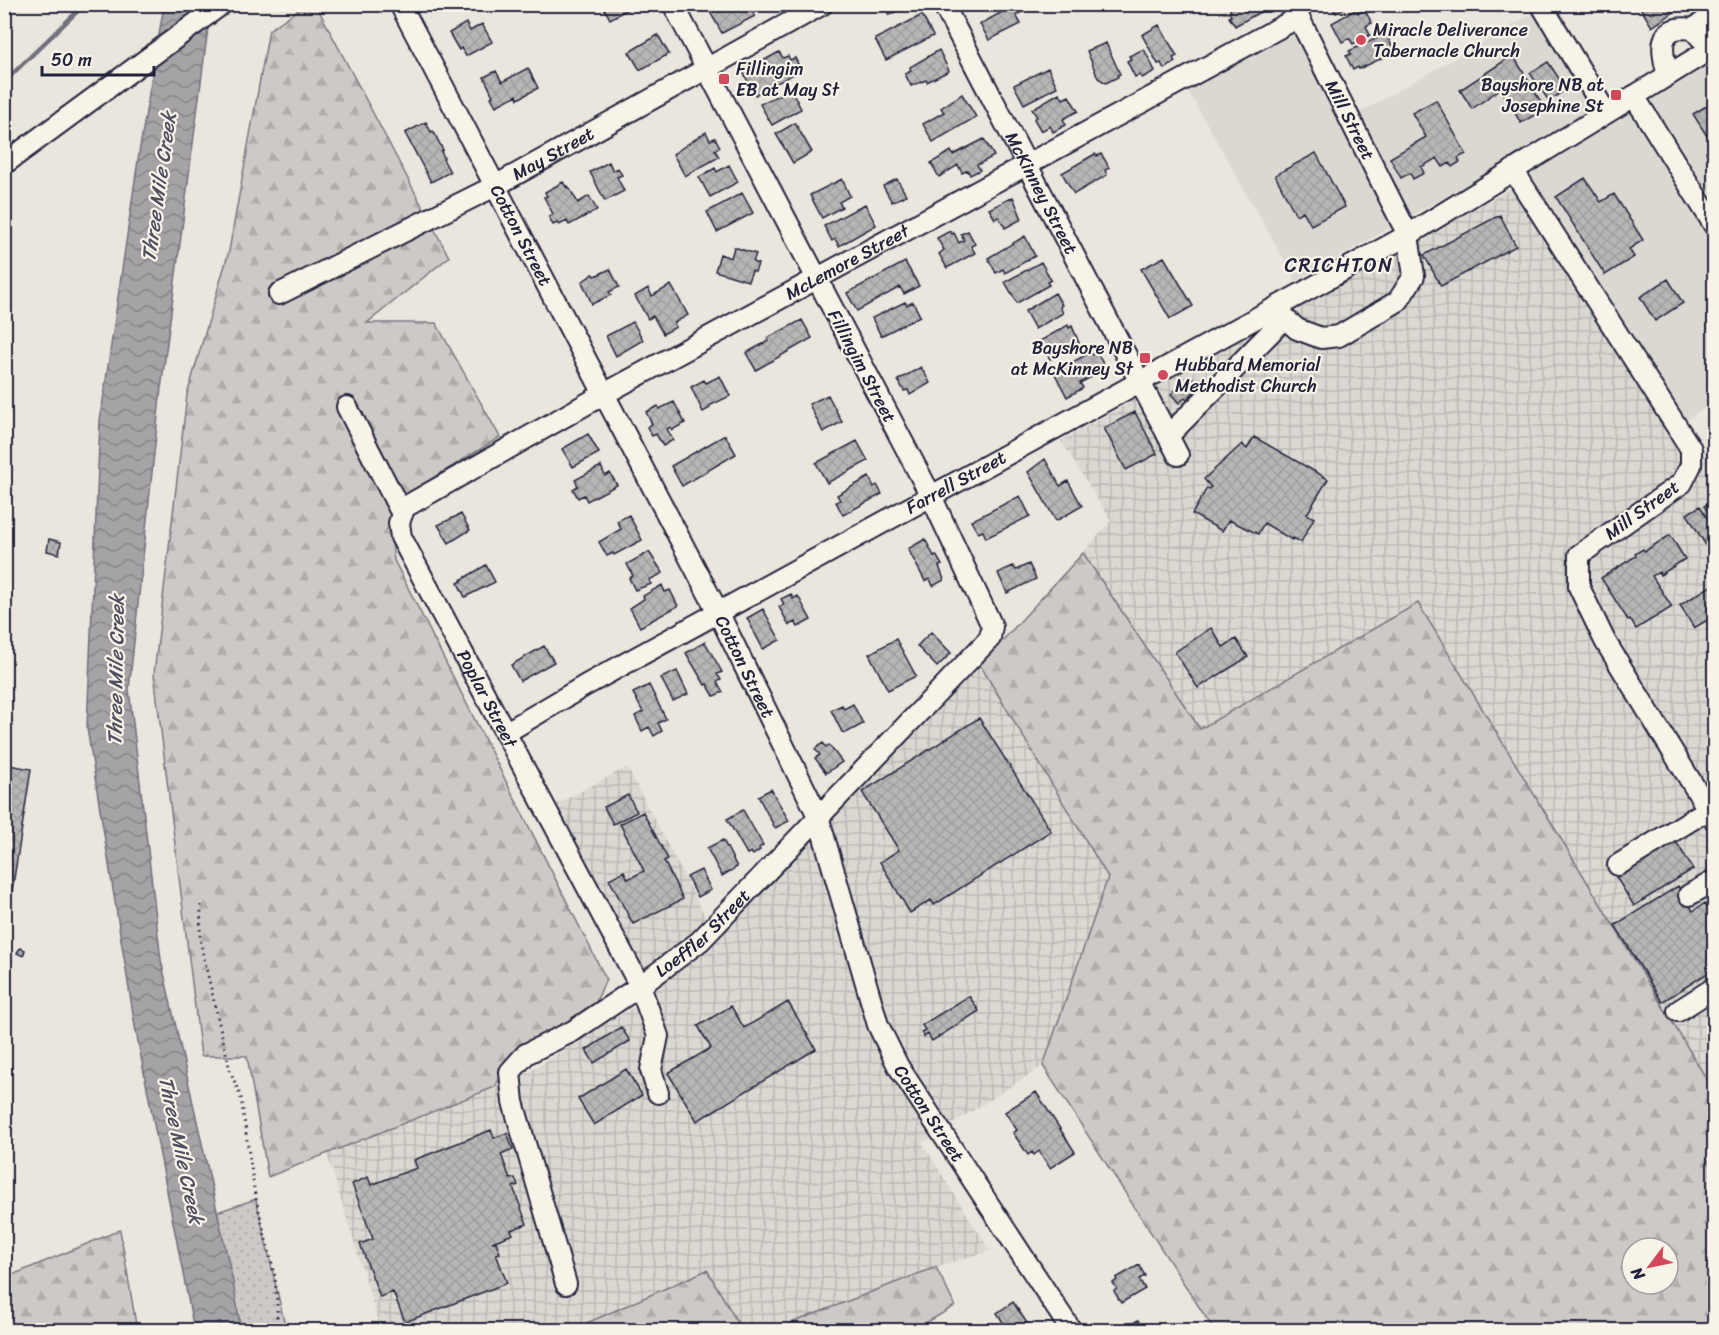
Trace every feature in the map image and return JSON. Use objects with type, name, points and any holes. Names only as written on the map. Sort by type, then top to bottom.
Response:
[{"type":"street","points":[[4,164],[222,4]]},
{"type":"street","name":"Cotton Street","points":[[400,4],[718,612],[818,816],[878,1025],[898,1066],[1071,1330]]},
{"type":"street","name":"Fillingim Street","points":[[673,4],[931,496],[992,626],[990,638],[943,688]]},
{"type":"street","name":"May Street","points":[[279,294],[495,186],[823,4]]},
{"type":"street","name":"McKinney Street","points":[[943,4],[1178,455]]},
{"type":"street","points":[[1541,4],[1606,113]]},
{"type":"street","name":"McLemore Street","points":[[402,514],[405,507],[604,394],[1027,165],[1295,11]]},
{"type":"street","name":"Mill Street","points":[[1279,311],[1297,329],[1321,338],[1339,336],[1398,301],[1414,276],[1408,235],[1295,11]]},
{"type":"street","points":[[1668,75],[1661,47],[1665,36],[1681,27],[1693,28],[1714,15]]},
{"type":"street","points":[[1693,28],[1711,49]]},
{"type":"street","name":"Farrell Street","points":[[505,733],[718,612],[1140,382],[1279,311],[1408,235],[1711,49]]},
{"type":"street","points":[[1634,96],[1714,225]]},
{"type":"street","name":"Mill Street","points":[[1513,170],[1691,449],[1691,465],[1682,483],[1580,555],[1579,587],[1605,641],[1712,814]]},
{"type":"street","points":[[1168,436],[1275,327],[1279,311]]},
{"type":"street","name":"Poplar Street","points":[[347,407],[402,514],[399,523],[401,537],[640,986],[658,1035],[651,1070],[658,1093]]},
{"type":"street","name":"Loeffler Street","points":[[566,1284],[513,1102],[510,1072],[526,1054],[573,1031],[640,986],[700,941],[943,688]]},
{"type":"street","points":[[1618,865],[1712,814]]},
{"type":"street","points":[[1689,895],[1714,881]]},
{"type":"street","points":[[1678,1011],[1714,988]]},
{"type":"path","points":[[201,904],[200,938],[230,1070],[242,1098],[255,1195],[274,1276],[278,1304],[277,1330]]},
{"type":"shaded area","points":[[1537,11],[1608,127],[1714,61],[1714,205],[1699,215],[1714,241],[1714,402],[1686,420],[1517,156],[1296,281],[1187,89],[1296,30],[1345,121]]},
{"type":"shaded area","points":[[1530,178],[1714,465],[1714,1091],[1418,603],[1199,729],[1083,553],[1111,521],[1061,441]]},
{"type":"shaded area","points":[[980,665],[1108,877],[1043,1066],[922,1143],[990,1251],[936,1267],[774,1330],[742,1330],[707,1270],[571,1330],[381,1330],[327,1154],[527,1073],[656,993],[557,804],[627,767],[716,937]]},
{"type":"green space","points":[[305,5],[316,5],[449,257],[367,323],[436,323],[500,437],[404,496],[389,517],[394,560],[606,979],[593,1009],[513,1054],[495,1087],[268,1177],[247,1056],[201,1056],[154,674],[187,395],[229,251],[269,30]]},
{"type":"green space","points":[[1083,553],[1200,729],[1418,603],[1714,1091],[1714,1330],[1214,1330],[1043,1066],[1108,877],[980,665]]},
{"type":"green space","points":[[256,1199],[286,1330],[241,1330],[217,1212]]},
{"type":"green space","points":[[120,1230],[137,1330],[5,1330],[5,1278]]},
{"type":"green space","points":[[936,1267],[955,1306],[914,1330],[773,1330]]},
{"type":"green space","points":[[707,1270],[742,1330],[571,1330]]},
{"type":"water","name":"Three Mile Creek","points":[[164,5],[211,5],[160,397],[129,689],[161,960],[233,1282],[241,1330],[194,1330],[135,1026],[87,728],[100,421],[139,153]]},
{"type":"building","points":[[602,4],[637,4],[610,19]]},
{"type":"building","points":[[725,4],[748,4],[755,16],[722,33],[710,12]]},
{"type":"building","points":[[883,4],[910,4],[889,15]]},
{"type":"building","points":[[971,4],[986,4],[975,10]]},
{"type":"building","points":[[1017,4],[1025,4],[1028,9],[1016,15],[1021,24],[989,40],[980,24]]},
{"type":"building","points":[[1235,4],[1267,4],[1269,7],[1235,26],[1229,17],[1231,11],[1229,7]]},
{"type":"building","points":[[1326,4],[1351,4],[1336,13],[1332,7],[1328,9]]},
{"type":"building","points":[[1638,4],[1669,4],[1674,12],[1652,27]]},
{"type":"building","points":[[1689,4],[1707,4],[1698,10],[1697,7],[1692,9]]},
{"type":"building","points":[[1357,9],[1359,13],[1365,10],[1372,23],[1366,26],[1370,35],[1353,44],[1349,38],[1342,42],[1332,23]]},
{"type":"building","points":[[922,15],[933,36],[886,60],[875,39]]},
{"type":"building","points":[[466,23],[470,31],[482,24],[492,42],[466,56],[461,48],[459,50],[449,33]]},
{"type":"building","points":[[1159,25],[1177,56],[1173,58],[1175,62],[1164,69],[1161,63],[1158,64],[1142,35]]},
{"type":"building","points":[[1386,34],[1394,50],[1390,52],[1391,54],[1353,70],[1346,56],[1351,54],[1349,51]]},
{"type":"building","points":[[658,35],[669,54],[640,70],[629,52]]},
{"type":"building","points":[[1106,43],[1120,74],[1106,83],[1098,78],[1087,51]]},
{"type":"building","points":[[1144,49],[1155,71],[1142,78],[1140,75],[1135,77],[1127,61],[1131,59],[1129,56]]},
{"type":"building","points":[[939,50],[949,71],[927,82],[926,80],[911,86],[905,74],[911,71],[910,67]]},
{"type":"building","points":[[779,52],[783,58],[788,56],[790,60],[795,58],[801,70],[755,95],[743,72]]},
{"type":"building","points":[[1513,55],[1545,109],[1521,123],[1500,89],[1472,109],[1460,90]]},
{"type":"building","points":[[1548,62],[1566,89],[1549,101],[1530,73]]},
{"type":"building","points":[[528,68],[538,88],[518,99],[517,95],[496,106],[484,77],[496,71],[502,82]]},
{"type":"building","points":[[1048,68],[1057,87],[1024,104],[1014,85]]},
{"type":"building","points":[[791,89],[801,109],[772,125],[760,104]]},
{"type":"building","points":[[1059,93],[1063,99],[1069,96],[1078,111],[1063,119],[1066,125],[1053,132],[1050,126],[1041,131],[1034,119],[1037,117],[1032,109]]},
{"type":"building","points":[[962,94],[976,117],[933,142],[923,124],[944,112],[941,108]]},
{"type":"building","points":[[1436,100],[1466,154],[1458,158],[1460,162],[1452,167],[1450,163],[1443,167],[1437,158],[1421,167],[1424,173],[1413,179],[1410,173],[1401,178],[1390,158],[1426,137],[1412,113]]},
{"type":"building","points":[[1711,103],[1714,107],[1714,147],[1693,114]]},
{"type":"building","points":[[426,122],[443,150],[441,151],[443,159],[450,172],[431,182],[405,133]]},
{"type":"building","points":[[795,123],[812,152],[793,163],[776,134]]},
{"type":"building","points":[[706,132],[710,140],[715,138],[720,147],[715,150],[719,157],[685,176],[673,154]]},
{"type":"building","points":[[984,139],[994,156],[977,165],[980,170],[970,175],[968,170],[962,173],[958,165],[939,177],[931,163],[951,151],[953,155]]},
{"type":"building","points":[[1714,147],[1714,166],[1706,152]]},
{"type":"building","points":[[1316,153],[1345,207],[1311,225],[1303,211],[1296,215],[1275,175]]},
{"type":"building","points":[[1095,154],[1097,156],[1101,154],[1105,160],[1109,168],[1105,170],[1107,175],[1074,194],[1062,173]]},
{"type":"building","points":[[609,162],[613,171],[618,168],[622,175],[617,177],[624,191],[605,201],[590,172]]},
{"type":"building","points":[[729,165],[738,182],[710,197],[699,177],[715,168],[717,172]]},
{"type":"building","points":[[1585,178],[1601,202],[1614,194],[1643,240],[1629,249],[1634,257],[1605,275],[1556,197]]},
{"type":"building","points":[[842,179],[850,196],[839,202],[842,207],[822,218],[810,195]]},
{"type":"building","points":[[897,179],[906,195],[892,202],[883,186]]},
{"type":"building","points":[[563,182],[578,203],[589,196],[597,210],[569,225],[567,221],[553,225],[549,217],[553,214],[544,197],[547,196],[545,192]]},
{"type":"building","points":[[742,193],[753,213],[717,232],[707,212]]},
{"type":"building","points":[[1013,197],[1022,219],[1005,228],[999,217],[995,219],[989,209]]},
{"type":"building","points":[[865,204],[876,225],[839,246],[835,239],[832,241],[824,226]]},
{"type":"building","points":[[1500,215],[1516,246],[1441,286],[1424,255]]},
{"type":"building","points":[[950,231],[954,233],[959,243],[964,240],[961,234],[968,231],[975,244],[971,246],[975,253],[947,268],[939,254],[944,250],[937,238]]},
{"type":"building","points":[[1025,236],[1035,256],[1005,273],[1003,269],[996,273],[988,258]]},
{"type":"building","points":[[734,247],[756,254],[753,262],[758,264],[748,281],[715,271],[720,254],[731,258]]},
{"type":"building","points":[[1164,257],[1193,306],[1170,319],[1141,269]]},
{"type":"building","points":[[905,262],[919,286],[904,294],[900,287],[857,311],[847,293]]},
{"type":"building","points":[[1041,262],[1051,280],[1047,282],[1049,285],[1017,303],[1005,282]]},
{"type":"building","points":[[610,269],[619,287],[609,292],[611,295],[592,304],[582,282],[593,274],[595,276]]},
{"type":"building","points":[[1668,279],[1683,303],[1655,321],[1640,297]]},
{"type":"building","points":[[671,285],[688,315],[674,323],[676,327],[663,334],[653,316],[648,319],[635,296],[648,288],[652,296]]},
{"type":"building","points":[[1055,293],[1062,305],[1060,307],[1063,313],[1035,329],[1025,311]]},
{"type":"building","points":[[905,302],[907,305],[913,302],[920,316],[881,336],[872,318]]},
{"type":"building","points":[[802,320],[812,338],[756,370],[746,353],[768,341],[767,338]]},
{"type":"building","points":[[633,322],[643,340],[616,356],[606,336]]},
{"type":"building","points":[[1068,325],[1069,328],[1072,326],[1079,343],[1050,359],[1040,341]]},
{"type":"building","points":[[1091,352],[1092,355],[1097,353],[1106,369],[1080,383],[1083,388],[1067,397],[1054,372]]},
{"type":"building","points":[[921,367],[930,383],[910,395],[908,390],[904,391],[898,380]]},
{"type":"building","points":[[720,376],[730,396],[709,406],[710,408],[703,412],[691,387],[704,380],[706,383]]},
{"type":"building","points":[[1191,377],[1200,386],[1179,403],[1171,394]]},
{"type":"building","points":[[828,395],[842,422],[823,432],[809,404]]},
{"type":"building","points":[[674,402],[685,423],[672,430],[671,427],[667,429],[673,440],[663,446],[656,434],[652,436],[647,427],[652,424],[646,412]]},
{"type":"building","points":[[1135,412],[1157,454],[1126,470],[1104,428]]},
{"type":"building","points":[[588,434],[599,453],[573,467],[562,449]]},
{"type":"building","points":[[725,435],[736,454],[682,486],[671,466]]},
{"type":"building","points":[[1254,437],[1328,479],[1307,514],[1314,518],[1301,542],[1293,538],[1292,540],[1264,523],[1258,534],[1229,520],[1222,531],[1192,514],[1207,488],[1211,487],[1204,479],[1242,444],[1247,449]]},
{"type":"building","points":[[857,441],[868,461],[827,483],[816,463]]},
{"type":"building","points":[[1045,459],[1060,486],[1068,481],[1082,506],[1056,521],[1028,472]]},
{"type":"building","points":[[601,466],[605,476],[610,473],[617,485],[587,501],[584,495],[578,498],[573,489],[578,486],[575,480]]},
{"type":"building","points":[[869,477],[874,487],[877,485],[882,494],[843,515],[836,502],[840,500],[837,495]]},
{"type":"building","points":[[1020,496],[1030,516],[986,538],[983,531],[978,533],[971,521]]},
{"type":"building","points":[[1714,500],[1714,523],[1704,506]]},
{"type":"building","points":[[1700,506],[1714,529],[1714,559],[1687,514]]},
{"type":"building","points":[[461,514],[470,530],[449,543],[438,525]]},
{"type":"building","points":[[629,515],[642,540],[614,555],[613,553],[607,556],[599,542],[621,529],[617,521]]},
{"type":"building","points":[[1670,535],[1685,559],[1660,575],[1659,572],[1652,576],[1672,607],[1636,629],[1601,578],[1643,549],[1645,551]]},
{"type":"building","points":[[49,539],[61,542],[59,554],[47,551]]},
{"type":"building","points":[[925,539],[942,565],[939,566],[944,580],[933,586],[930,579],[925,581],[908,549]]},
{"type":"building","points":[[649,552],[663,573],[649,580],[651,584],[635,590],[629,578],[633,576],[627,564]]},
{"type":"building","points":[[1029,564],[1036,579],[1007,593],[998,573],[1013,566],[1016,570]]},
{"type":"building","points":[[486,565],[495,582],[465,597],[458,583]]},
{"type":"building","points":[[1714,584],[1714,616],[1694,628],[1680,605]]},
{"type":"building","points":[[662,585],[665,592],[670,590],[678,606],[640,627],[630,608],[644,599],[643,596]]},
{"type":"building","points":[[791,594],[793,599],[798,596],[811,620],[798,627],[795,622],[789,625],[779,607],[784,604],[781,599]]},
{"type":"building","points":[[763,609],[780,640],[763,649],[747,618]]},
{"type":"building","points":[[1211,628],[1223,647],[1236,639],[1248,657],[1198,688],[1175,652]]},
{"type":"building","points":[[931,632],[951,653],[937,667],[917,646]]},
{"type":"building","points":[[896,639],[916,676],[888,690],[869,654]]},
{"type":"building","points":[[705,642],[722,672],[717,674],[721,680],[717,682],[723,692],[714,696],[686,653]]},
{"type":"building","points":[[544,646],[554,662],[520,681],[511,665]]},
{"type":"building","points":[[677,671],[688,694],[673,701],[661,678]]},
{"type":"building","points":[[649,685],[666,719],[658,723],[662,731],[654,736],[649,727],[642,731],[635,716],[643,712],[633,693]]},
{"type":"building","points":[[853,704],[863,724],[846,733],[842,732],[831,710],[842,705],[844,709]]},
{"type":"building","points":[[979,718],[1051,831],[934,905],[931,900],[910,913],[880,862],[899,850],[862,792]]},
{"type":"building","points":[[823,743],[826,747],[829,745],[842,762],[826,773],[815,758],[820,755],[815,749]]},
{"type":"building","points":[[4,764],[31,769],[9,911],[4,911]]},
{"type":"building","points":[[771,789],[789,821],[775,828],[758,796]]},
{"type":"building","points":[[628,795],[637,812],[613,824],[604,807]]},
{"type":"building","points":[[743,810],[763,845],[753,855],[751,852],[747,854],[727,819]]},
{"type":"building","points":[[643,812],[668,859],[664,861],[683,899],[633,924],[609,879],[624,871],[628,879],[644,871],[620,824]]},
{"type":"building","points":[[723,840],[737,867],[722,876],[707,848]]},
{"type":"building","points":[[1675,840],[1693,869],[1634,906],[1616,877]]},
{"type":"building","points":[[701,870],[711,890],[698,897],[687,877]]},
{"type":"building","points":[[1678,886],[1693,911],[1705,903],[1714,915],[1714,969],[1662,1002],[1615,925]]},
{"type":"building","points":[[20,948],[25,950],[23,956],[17,953]]},
{"type":"building","points":[[969,996],[979,1011],[932,1041],[928,1034],[924,1037],[921,1032],[925,1030],[922,1025]]},
{"type":"building","points":[[788,1002],[816,1049],[697,1121],[668,1073],[711,1048],[698,1026],[731,1006],[744,1028]]},
{"type":"building","points":[[621,1027],[630,1041],[594,1063],[586,1050]]},
{"type":"building","points":[[626,1069],[642,1095],[594,1125],[578,1099]]},
{"type":"building","points":[[1036,1092],[1075,1152],[1050,1168],[1039,1151],[1034,1155],[1032,1152],[1028,1155],[1013,1133],[1017,1130],[1005,1112]]},
{"type":"building","points":[[491,1130],[494,1138],[507,1133],[513,1149],[501,1154],[510,1179],[515,1178],[518,1185],[513,1187],[527,1224],[511,1230],[513,1234],[492,1242],[496,1242],[500,1253],[496,1254],[507,1283],[405,1322],[393,1292],[380,1297],[360,1244],[373,1239],[352,1184],[368,1177],[371,1185],[417,1168],[414,1160]]},
{"type":"building","points":[[1139,1265],[1145,1276],[1139,1279],[1145,1289],[1121,1303],[1114,1291],[1117,1289],[1113,1283],[1117,1280],[1116,1278]]},
{"type":"building","points":[[1013,1302],[1029,1326],[1023,1330],[1008,1330],[997,1313]]},
{"type":"building","points":[[1138,1320],[1145,1330],[1121,1330],[1127,1327]]},
{"type":"waterway","points":[[4,82],[85,4]]},
{"type":"place","name":"Miracle Deliverance Tabernacle Church","points":[[1361,40]]},
{"type":"place","name":"Fillingim EB at May St","points":[[724,79]]},
{"type":"place","name":"Bayshore NB at Josephine St","points":[[1616,95]]},
{"type":"place","name":"Bayshore NB at McKinney St","points":[[1145,358]]},
{"type":"place","name":"Hubbard Memorial Methodist Church","points":[[1163,375]]},
{"type":"district","name":"CRICHTON","points":[[1339,265]]}]
